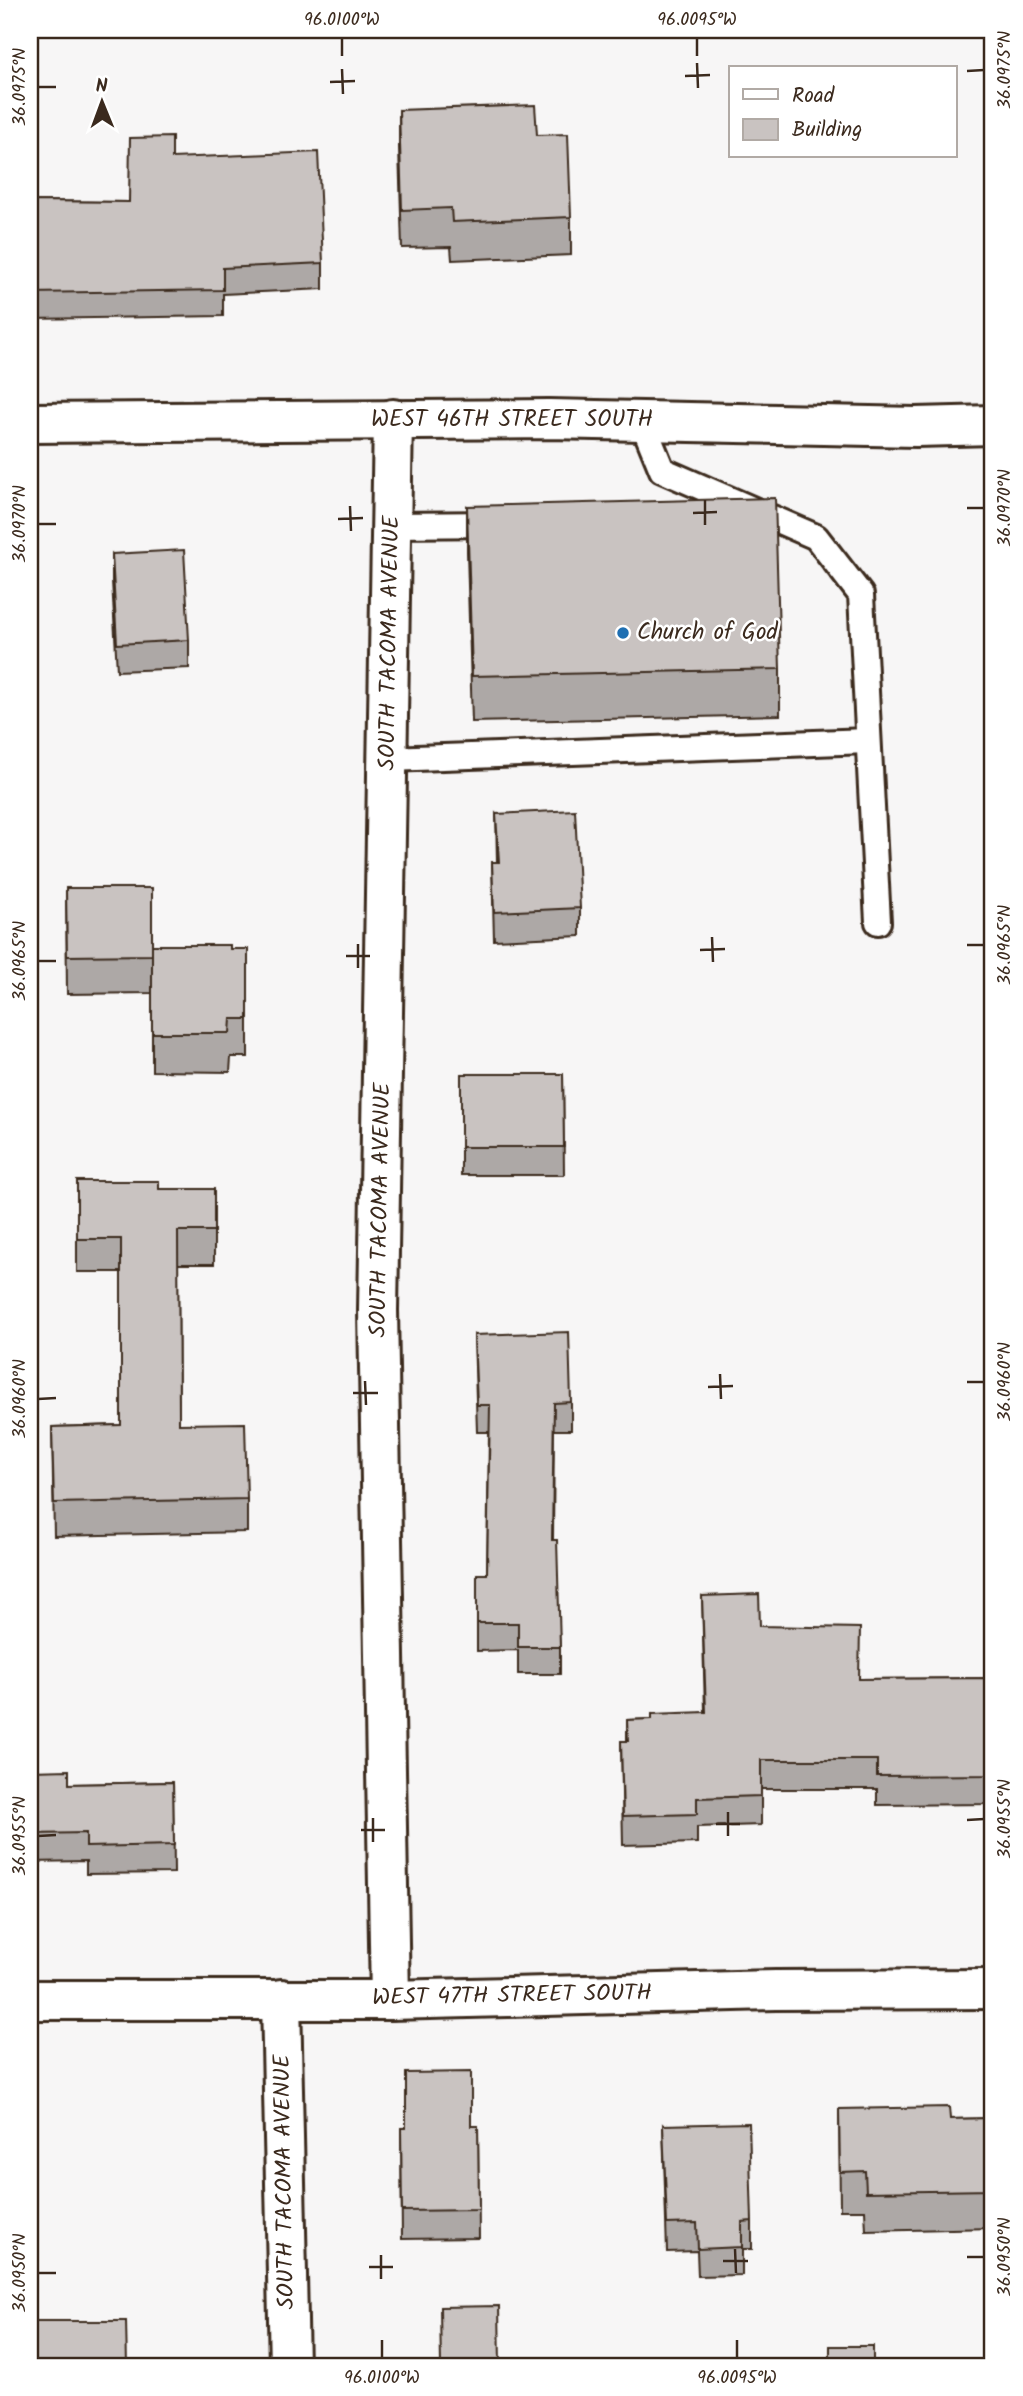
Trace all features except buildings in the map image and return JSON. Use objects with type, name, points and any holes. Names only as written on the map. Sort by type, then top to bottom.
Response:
[{"type":"street","name":"WEST 46TH STREET SOUTH","points":[[30,423],[393,419],[916,427],[993,425]]},
{"type":"street","name":"SOUTH TACOMA AVENUE","points":[[390,2000],[378,1310],[393,419]]},
{"type":"street","name":"WEST 47TH STREET SOUTH","points":[[30,2000],[390,2000],[776,1990],[993,1989]]},
{"type":"street","name":"SOUTH TACOMA AVENUE","points":[[281,1998],[289,2366]]},
{"type":"lane","points":[[642,421],[662,470],[816,537],[860,596],[878,922]]},
{"type":"lane","points":[[730,523],[785,522]]},
{"type":"lane","points":[[392,525],[527,524]]},
{"type":"lane","points":[[389,759],[868,741]]},
{"type":"place","name":"Church of God","points":[[623,633]]}]
